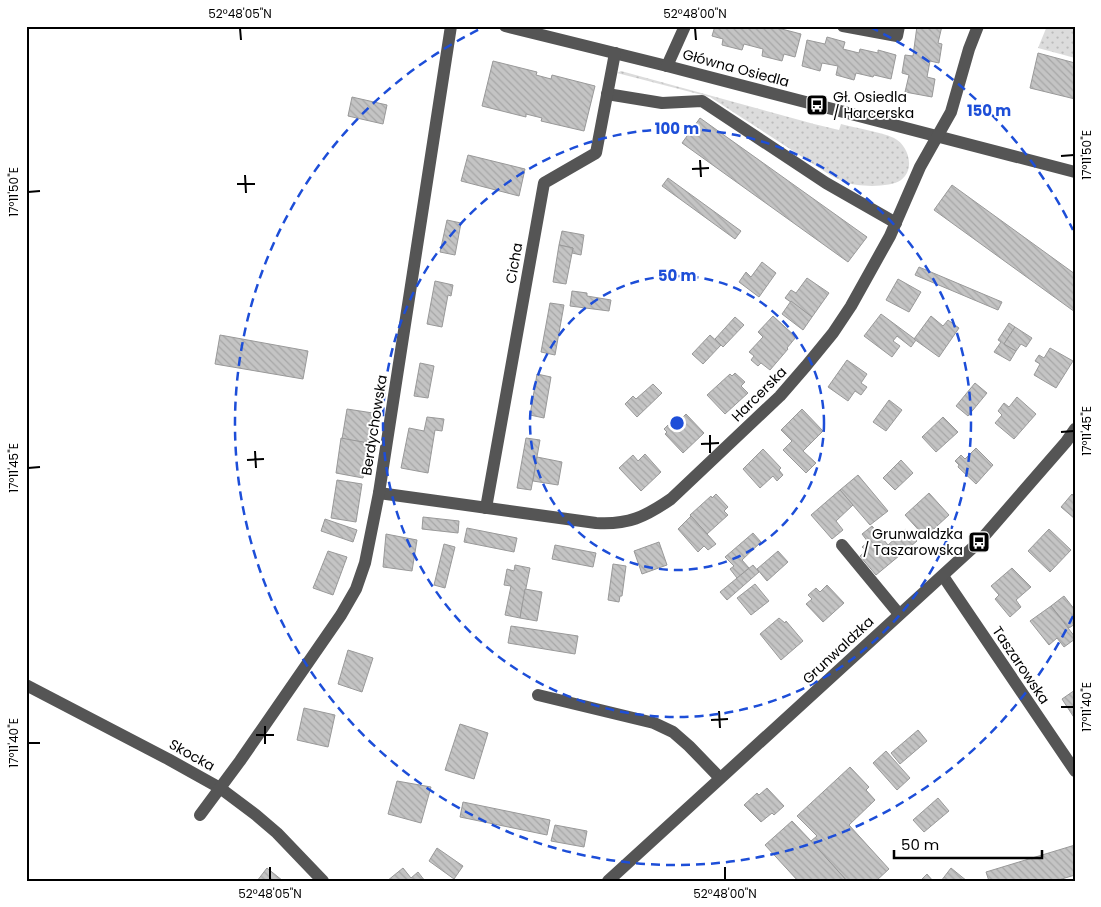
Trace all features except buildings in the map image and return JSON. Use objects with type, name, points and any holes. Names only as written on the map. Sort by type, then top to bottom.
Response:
[{"type":"street","name":"Berdychowska","points":[[200,815],[341,615],[356,589],[366,563],[379,493],[451,26]]},
{"type":"street","name":"Główna Osiedla","points":[[505,26],[1075,172]]},
{"type":"street","points":[[667,66],[685,26]]},
{"type":"street","points":[[843,26],[898,31]]},
{"type":"street","name":"Harcerska","points":[[379,493],[596,524],[632,521],[650,513],[671,499],[780,396],[833,333],[851,306],[896,223],[920,167],[951,112],[978,26]]},
{"type":"street","name":"Cicha","points":[[486,508],[544,183],[596,153],[615,53]]},
{"type":"street","points":[[607,94],[662,103],[702,101],[826,183],[896,223]]},
{"type":"street","name":"Grunwaldzka","points":[[608,881],[980,542],[1070,445],[1075,429]]},
{"type":"street","points":[[842,545],[899,614]]},
{"type":"street","name":"Taszarowska","points":[[943,576],[1075,771]]},
{"type":"street","name":"Skocka","points":[[26,685],[220,788],[277,833],[323,881]]},
{"type":"street","points":[[538,695],[654,723],[673,732],[720,778]]},
{"type":"shaded area","points":[[1047,26],[1075,26],[1075,58],[1038,48]]},
{"type":"shaded area","points":[[621,71],[814,124],[839,130],[841,124],[889,136],[899,141],[906,151],[909,164],[908,170],[906,175],[896,183],[865,186],[844,182],[830,175],[710,97],[617,73]]},
{"type":"place","name":"Gł. Osiedla / Harcerska","points":[[817,105]]},
{"type":"place","name":"Grunwaldzka / Taszarowska","points":[[979,542]]}]
